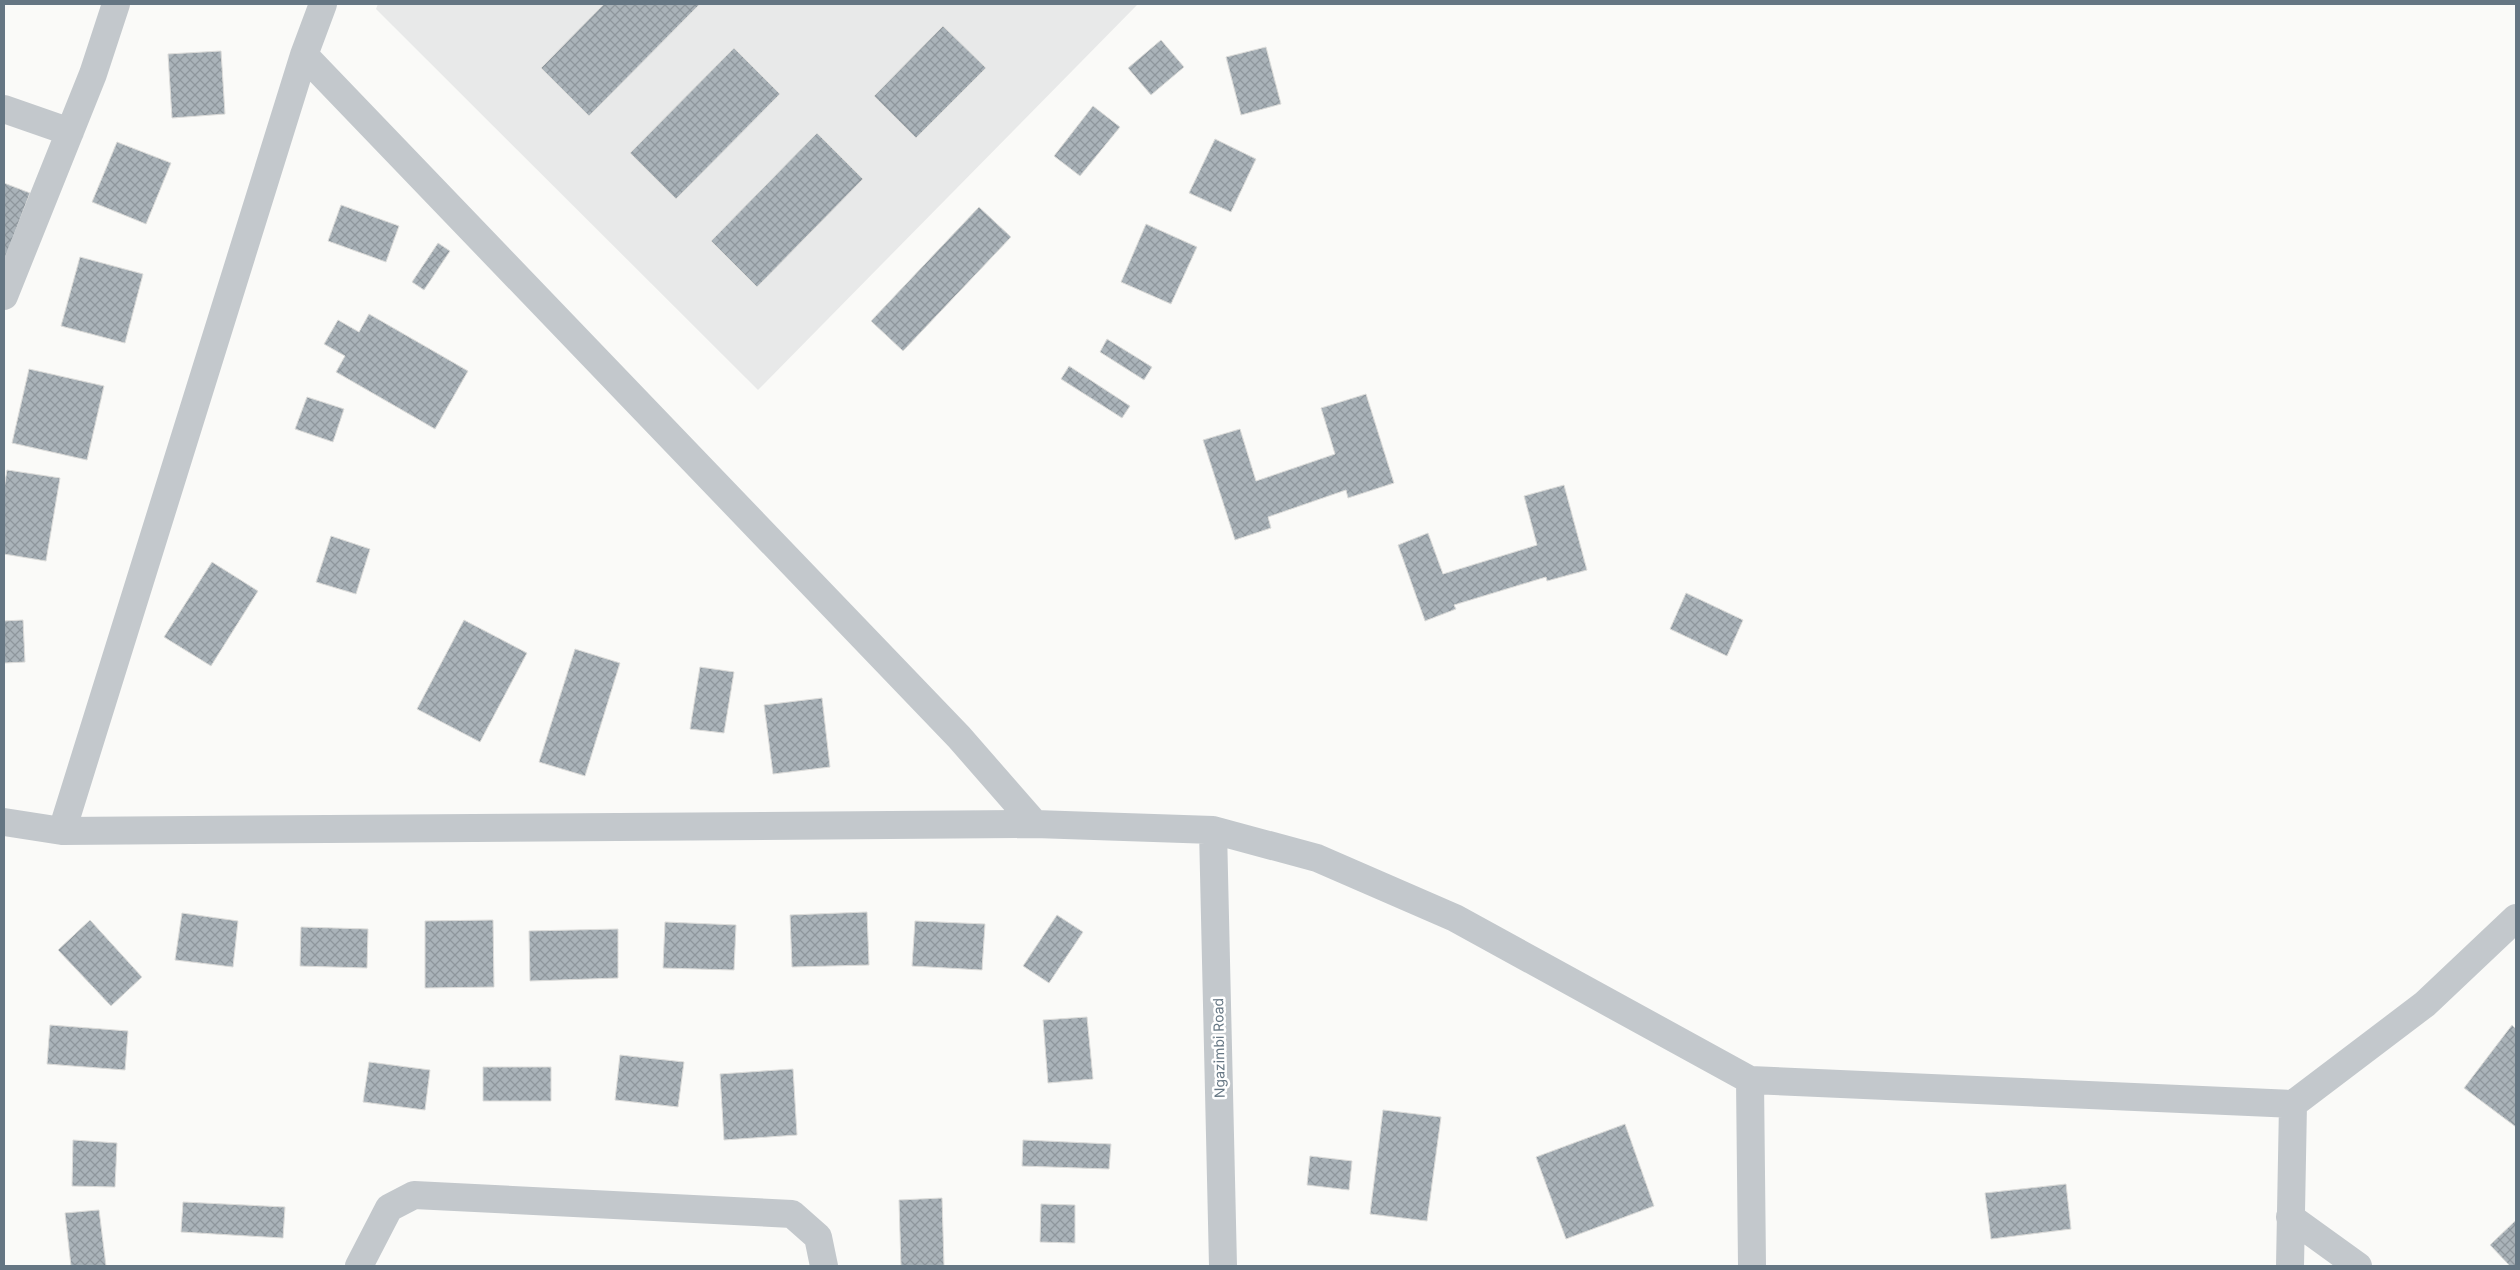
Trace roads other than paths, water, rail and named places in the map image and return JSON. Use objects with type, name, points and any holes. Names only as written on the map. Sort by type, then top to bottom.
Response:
[{"type":"street","points":[[4,296],[93,74],[116,4]]},
{"type":"street","points":[[62,831],[304,55],[323,4]]},
{"type":"street","points":[[304,55],[952,730],[1035,824]]},
{"type":"street","points":[[4,109],[70,132]]},
{"type":"street","points":[[4,822],[62,831],[1035,824],[1213,830],[1317,858],[1455,918],[1750,1080],[2293,1104],[2425,1004],[2516,918]]},
{"type":"street","name":"Ngazimbi Road","points":[[1213,830],[1223,1266]]},
{"type":"street","points":[[1750,1080],[1752,1266]]},
{"type":"street","points":[[2290,1266],[2293,1104]]},
{"type":"street","points":[[359,1266],[389,1208],[414,1195],[792,1214],[818,1237],[824,1266]]},
{"type":"street","points":[[2290,1217],[2358,1266]]}]
